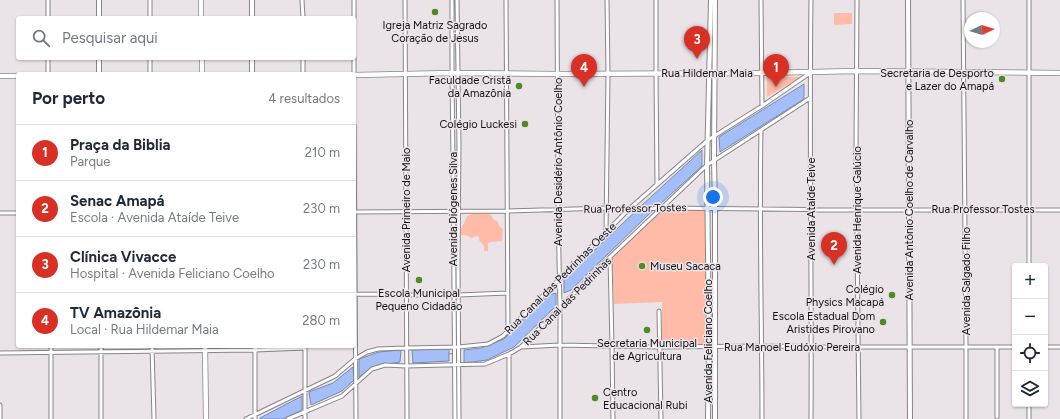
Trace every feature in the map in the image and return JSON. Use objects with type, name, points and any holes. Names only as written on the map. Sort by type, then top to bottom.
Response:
[{"type":"main road","points":[[201,0],[201,16]]},
{"type":"main road","points":[[202,60],[202,72]]},
{"type":"main road","name":"Rua Hildemar Maia","points":[[356,74],[656,74],[810,73],[856,71],[1060,72]]},
{"type":"main road","points":[[0,76],[16,76]]},
{"type":"main road","points":[[205,348],[206,419]]},
{"type":"street","points":[[48,0],[48,16]]},
{"type":"street","points":[[99,0],[99,16]]},
{"type":"street","points":[[150,0],[150,16]]},
{"type":"street","points":[[252,0],[252,16]]},
{"type":"street","points":[[302,0],[302,16]]},
{"type":"street","points":[[354,0],[354,16]]},
{"type":"street","name":"Avenida Primeiro de Maio","points":[[405,0],[407,419]]},
{"type":"street","name":"Avenida Diógenes Silva","points":[[452,0],[455,419]]},
{"type":"street","name":"Avenida Diógenes Silva","points":[[457,0],[459,145],[459,419]]},
{"type":"street","points":[[506,0],[508,331]]},
{"type":"street","name":"Avenida Desidério Antônio Coelho","points":[[557,0],[560,419]]},
{"type":"street","points":[[606,232],[608,74],[607,0]]},
{"type":"street","points":[[656,0],[657,184]]},
{"type":"street","name":"Avenida Feliciano Coelho","points":[[711,0],[715,208],[715,418]]},
{"type":"street","name":"Avenida Feliciano Coelho","points":[[708,418],[709,308],[707,163],[715,0]]},
{"type":"street","points":[[762,0],[762,106]]},
{"type":"street","name":"Avenida Ataíde Teive","points":[[811,0],[811,419]]},
{"type":"street","name":"Avenida Henrique Galúcio","points":[[857,0],[856,71],[859,419]]},
{"type":"street","name":"Avenida Antônio Coelho de Carvalho","points":[[908,0],[910,419]]},
{"type":"street","name":"Avenida Salgado Filho","points":[[963,0],[966,419]]},
{"type":"street","points":[[1029,0],[1029,263]]},
{"type":"street","points":[[452,7],[457,7]]},
{"type":"street","points":[[48,60],[48,72]]},
{"type":"street","points":[[99,60],[99,72]]},
{"type":"street","points":[[150,60],[150,72]]},
{"type":"street","points":[[252,60],[252,72]]},
{"type":"street","points":[[303,60],[303,72]]},
{"type":"street","points":[[354,60],[354,72]]},
{"type":"street","name":"Rua Canal das Pedrinhas Oeste","points":[[255,414],[305,392],[335,376],[367,352],[378,349],[459,349],[488,344],[503,336],[628,210],[708,140],[762,106],[810,73]]},
{"type":"street","name":"Rua Canal das Pedrinhas","points":[[288,419],[305,409],[342,396],[372,369],[385,365],[406,366],[485,364],[509,354],[521,347],[610,257],[707,163],[810,98]]},
{"type":"street","points":[[761,130],[759,208],[762,419]]},
{"type":"street","points":[[453,145],[459,145]]},
{"type":"street","name":"Rua Professor Tostes","points":[[356,212],[454,210],[507,211],[607,208],[628,210],[658,208],[759,208],[857,210],[1060,210]]},
{"type":"street","points":[[0,214],[16,213]]},
{"type":"street","points":[[610,257],[613,419]]},
{"type":"street","points":[[356,294],[459,296],[507,293]]},
{"type":"street","points":[[709,308],[715,308]]},
{"type":"street","points":[[659,310],[661,419]]},
{"type":"street","name":"Rua Manoel Eudóxio Pereira","points":[[521,347],[560,345],[660,347],[1012,347]]},
{"type":"street","points":[[997,347],[997,417]]},
{"type":"street","points":[[1048,347],[1060,347]]},
{"type":"street","points":[[51,348],[51,419]]},
{"type":"street","points":[[101,348],[102,419]]},
{"type":"street","points":[[0,353],[255,348],[255,419]]},
{"type":"street","points":[[304,348],[305,419]]},
{"type":"street","points":[[356,348],[356,419]]},
{"type":"street","points":[[152,351],[154,419]]},
{"type":"street","points":[[509,354],[509,419]]},
{"type":"street","points":[[0,405],[0,419]]},
{"type":"street","points":[[1029,407],[1029,419]]},
{"type":"street","points":[[246,419],[255,414]]},
{"type":"street","points":[[708,418],[715,418]]},
{"type":"shaded area","points":[[834,13],[852,13],[852,24],[834,25]]},
{"type":"shaded area","points":[[767,77],[801,77],[767,97]]},
{"type":"shaded area","points":[[707,208],[708,345],[662,346],[662,302],[614,304],[612,257],[663,209]]},
{"type":"shaded area","points":[[484,213],[490,214],[503,229],[502,241],[488,243],[488,251],[484,251],[484,246],[479,240],[479,237],[477,236],[471,238],[460,233],[467,216]]},
{"type":"water","points":[[804,84],[804,99],[720,152],[719,137]]},
{"type":"water","points":[[702,150],[702,166],[647,216],[571,290],[564,293],[564,279]]},
{"type":"water","points":[[556,293],[556,306],[514,347],[487,360],[464,363],[464,350],[481,348],[504,339],[549,295]]},
{"type":"water","points":[[449,349],[449,361],[413,363],[412,350]]},
{"type":"water","points":[[401,350],[400,362],[372,367],[359,377],[359,359],[379,352]]},
{"type":"water","points":[[353,367],[354,380],[342,391],[311,405],[309,392],[333,383]]},
{"type":"water","points":[[302,396],[302,410],[283,419],[260,419],[260,418]]},
{"type":"waterway","points":[[449,354],[457,353]]},
{"type":"place","name":"Igreja Matriz Sagrado Coração de Jesus","points":[[435,12]]},
{"type":"place","name":"Clínica Vivacce","points":[[697,59]]},
{"type":"place","name":"Secretaria de Desporto e Lazer do Amapá","points":[[1002,79]]},
{"type":"place","name":"Faculdade Cristã da Amazônia","points":[[519,86]]},
{"type":"place","name":"TV Amazônia","points":[[584,87]]},
{"type":"place","name":"Praça da Biblia","points":[[776,87]]},
{"type":"place","name":"Colégio Luckesi","points":[[525,124]]},
{"type":"place","name":"Senac Amapá","points":[[834,265]]},
{"type":"place","name":"Museu Sacaca","points":[[642,266]]},
{"type":"place","name":"Escola Municipal Pequeno Cidadão","points":[[419,280]]},
{"type":"place","name":"Colégio Physics Macapá","points":[[892,295]]},
{"type":"place","name":"Escola Estadual Dom Aristides Pirovano","points":[[883,322]]},
{"type":"place","name":"Secretaria Municipal de Agricultura","points":[[647,330]]},
{"type":"place","name":"Centro Educacional Rubi","points":[[595,398]]}]
